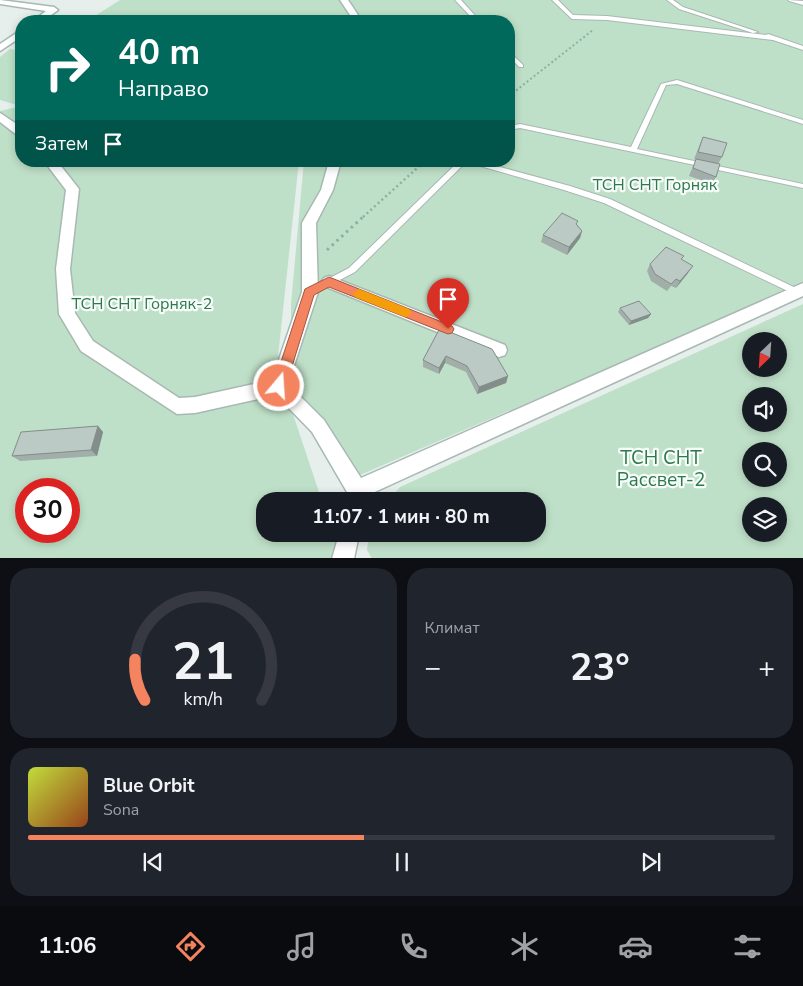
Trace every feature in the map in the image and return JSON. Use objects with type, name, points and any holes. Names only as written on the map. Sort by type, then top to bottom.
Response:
[{"type":"street","points":[[344,0],[354,15]]},
{"type":"street","points":[[0,2],[54,10],[46,15]]},
{"type":"street","points":[[0,48],[15,37]]},
{"type":"street","points":[[0,116],[15,128]]},
{"type":"street","points":[[55,167],[73,189],[63,268],[66,314],[87,346],[177,406],[195,406],[279,386]]},
{"type":"street","points":[[279,386],[310,292],[309,223],[327,190],[333,167]]},
{"type":"street","points":[[329,282],[499,350]]},
{"type":"street","points":[[365,492],[800,290]]},
{"type":"street","points":[[279,386],[318,426],[354,492]]},
{"type":"street","points":[[345,558],[348,542]]},
{"type":"lane","points":[[458,0],[472,15]]},
{"type":"lane","points":[[555,0],[572,17],[608,18],[772,38]]},
{"type":"lane","points":[[670,0],[681,8],[803,48]]},
{"type":"lane","points":[[791,0],[803,4]]},
{"type":"lane","points":[[515,60],[521,66]]},
{"type":"lane","points":[[633,150],[664,84],[678,82],[803,122]]},
{"type":"lane","points":[[515,127],[520,126],[803,186]]},
{"type":"lane","points":[[310,292],[352,270],[457,167]]},
{"type":"lane","points":[[492,167],[607,201],[800,290]]},
{"type":"path","points":[[515,91],[608,18]]},
{"type":"path","points":[[310,266],[418,167]]},
{"type":"green space","name":"ТСН СНТ Горняк","points":[[120,0],[803,0],[803,284],[360,475],[291,382],[291,304],[303,167],[515,167],[515,15],[96,15]]},
{"type":"green space","points":[[10,49],[15,50],[15,104],[0,100],[0,57]]},
{"type":"green space","name":"ТСН СНТ Горняк-2","points":[[15,107],[15,167],[298,167],[277,366],[319,492],[256,492],[256,542],[336,542],[342,558],[0,558],[0,111]]},
{"type":"green space","name":"ТСН СНТ Рассвет-2","points":[[803,304],[803,558],[371,558],[367,550],[368,542],[546,542],[546,492],[396,492],[400,487]]},
{"type":"building","points":[[703,137],[727,143],[722,157],[698,152]]},
{"type":"building","points":[[696,159],[720,164],[716,177],[693,168]]},
{"type":"building","points":[[562,213],[578,221],[576,224],[582,231],[569,247],[543,235]]},
{"type":"building","points":[[666,247],[684,256],[681,259],[693,266],[680,281],[676,279],[671,284],[655,274],[650,264]]},
{"type":"building","points":[[639,301],[651,314],[631,321],[620,308]]},
{"type":"building","points":[[440,328],[492,349],[508,376],[479,387],[467,366],[446,356],[439,368],[423,360]]},
{"type":"building","points":[[98,426],[91,450],[12,456],[21,432]]},
{"type":"slow traffic","points":[[359,294],[405,312]]},
{"type":"route","points":[[279,386],[310,292],[329,282],[448,329]]}]
